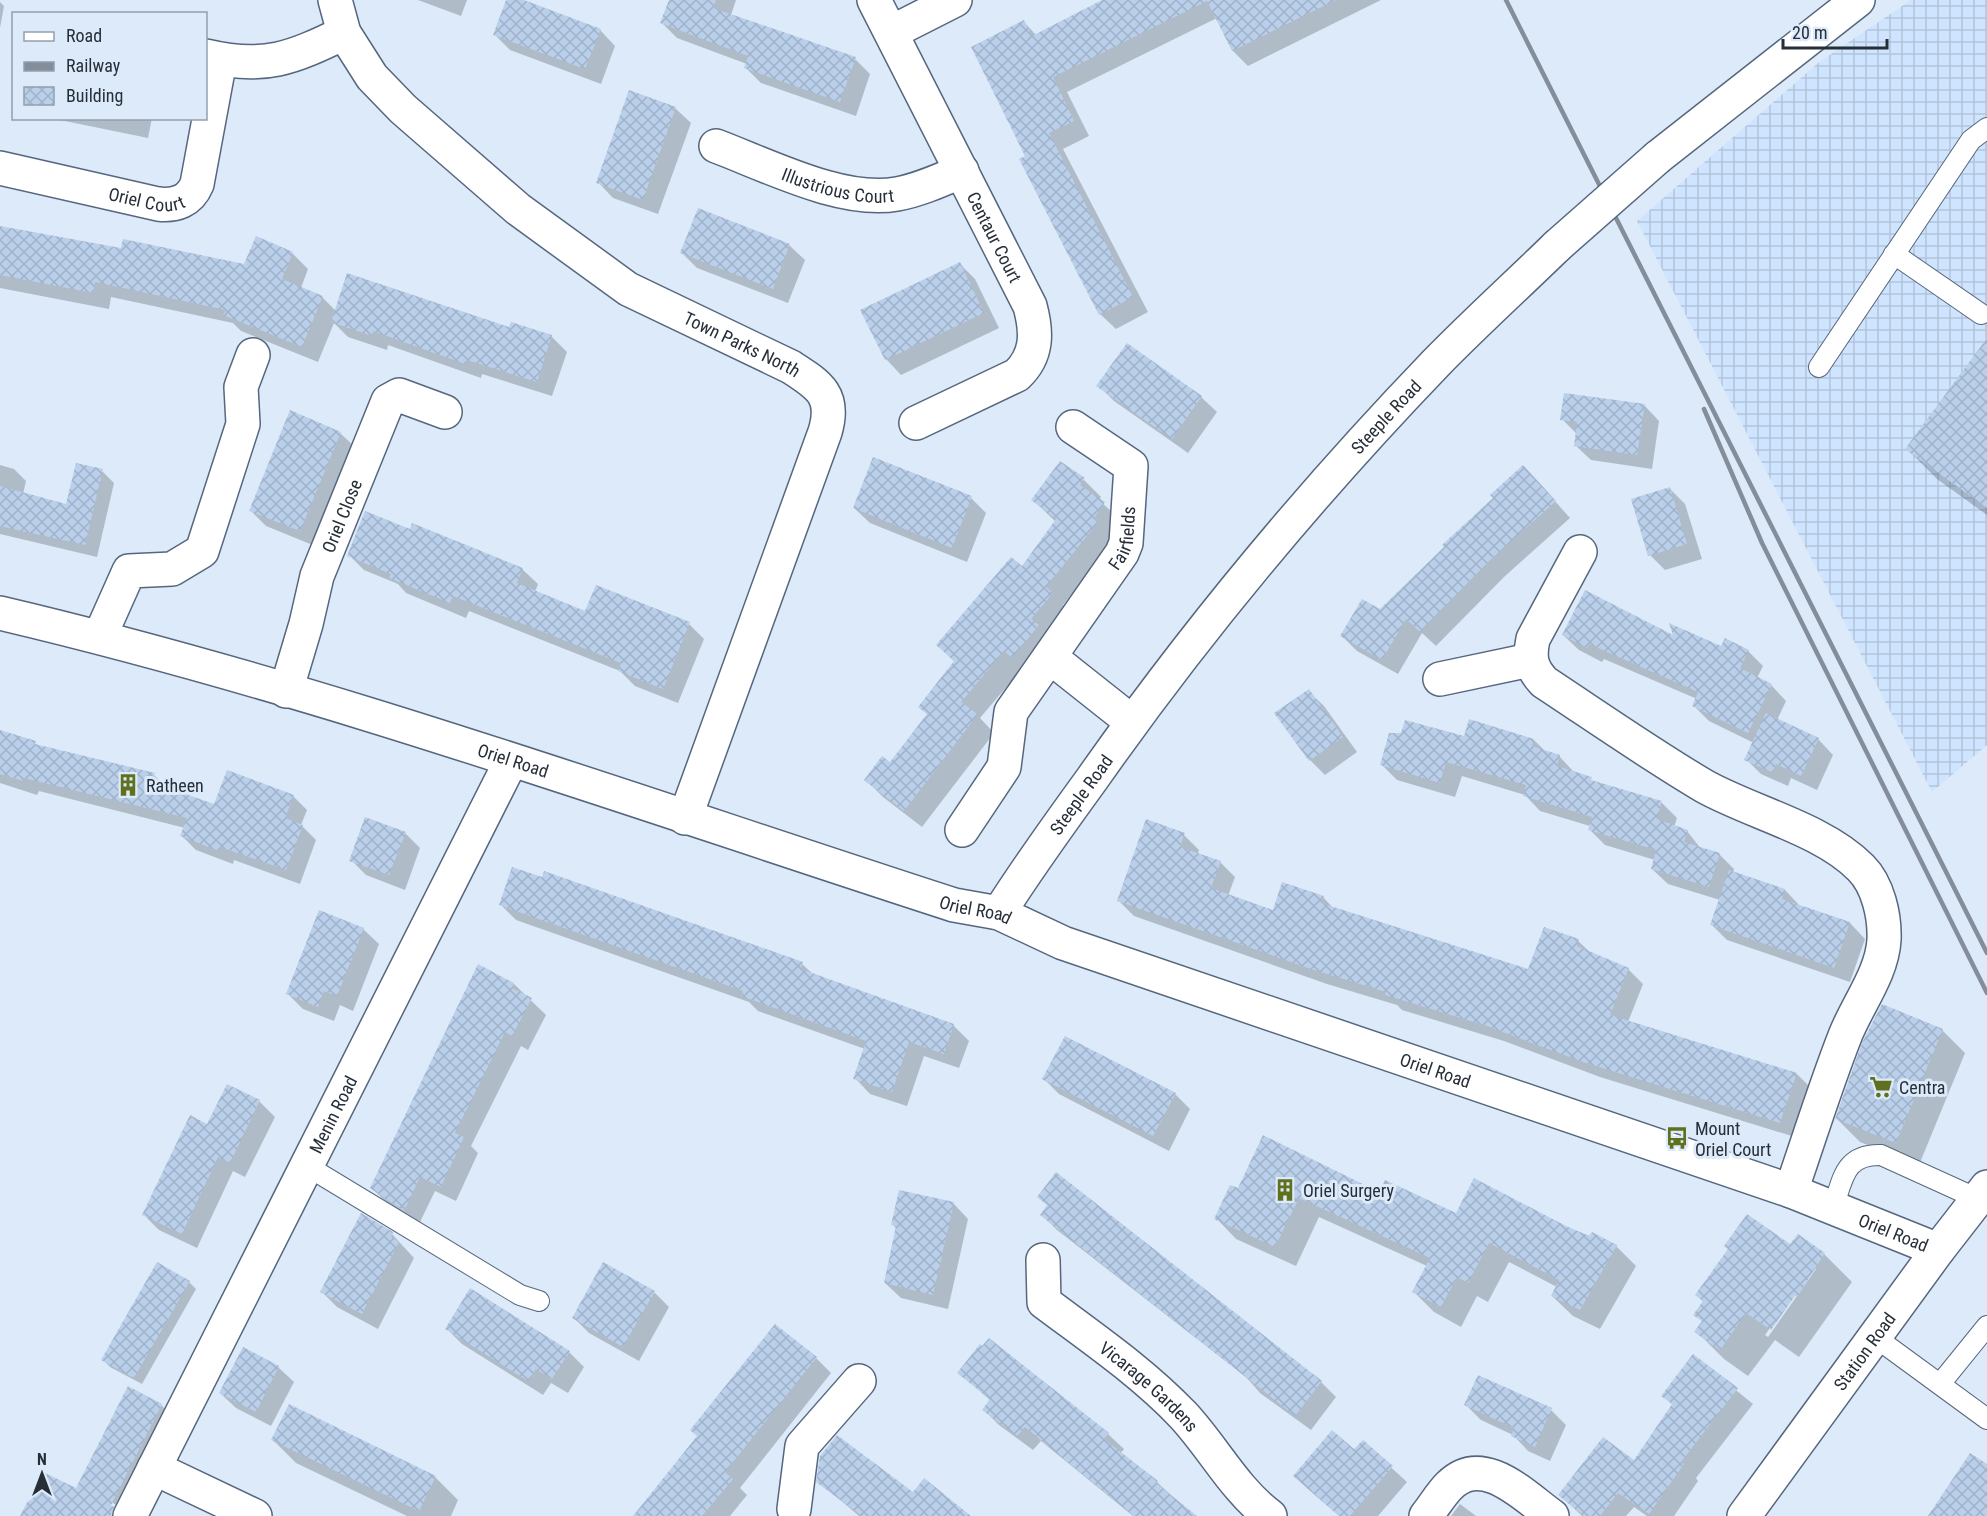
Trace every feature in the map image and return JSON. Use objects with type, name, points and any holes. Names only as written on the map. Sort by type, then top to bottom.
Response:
[{"type":"street","name":"Town Parks North","points":[[335,0],[344,33],[372,77],[403,109],[518,209],[628,289],[790,367],[810,379],[828,399],[829,418],[825,432],[684,818]]},
{"type":"street","name":"Centaur Court","points":[[874,0],[1030,306],[1035,326],[1034,347],[1028,364],[1017,375],[916,423]]},
{"type":"street","points":[[892,32],[956,0]]},
{"type":"street","name":"Steeple Road","points":[[999,913],[1026,870],[1132,722],[1218,608],[1302,508],[1437,363],[1557,246],[1658,158],[1858,0]]},
{"type":"street","name":"Oriel Court","points":[[207,105],[213,58],[241,62],[279,60],[297,56],[344,33]]},
{"type":"street","name":"Oriel Court","points":[[0,168],[158,204],[173,204],[186,200],[192,195],[197,184],[205,120]]},
{"type":"street","name":"Illustrious Court","points":[[716,146],[828,188],[863,195],[897,194],[962,171]]},
{"type":"street","points":[[100,636],[129,571],[172,569],[202,551],[243,424],[241,387],[253,355]]},
{"type":"street","name":"Oriel Close","points":[[286,691],[306,624],[317,576],[388,401],[399,395],[445,412]]},
{"type":"street","name":"Fairfields","points":[[962,830],[1001,773],[1007,753],[1011,712],[1122,553],[1126,543],[1131,466],[1073,427]]},
{"type":"street","points":[[1580,552],[1540,620],[1533,639],[1530,660],[1534,671],[1544,682],[1706,787],[1774,817],[1843,853],[1862,868],[1872,883],[1883,919],[1884,940],[1881,957],[1845,1034],[1791,1191]]},
{"type":"street","name":"Oriel Road","points":[[0,613],[100,636],[286,691],[511,761],[954,905],[999,913],[1074,947],[1791,1191],[1938,1250]]},
{"type":"street","points":[[1050,657],[1132,722]]},
{"type":"street","points":[[1440,680],[1530,660]]},
{"type":"street","name":"Menin Road","points":[[130,1516],[511,761]]},
{"type":"street","name":"Station Road","points":[[1744,1516],[1938,1250],[1983,1193]]},
{"type":"street","name":"Vicarage Gardens","points":[[1043,1260],[1044,1302],[1163,1394],[1210,1445],[1241,1489],[1270,1516]]},
{"type":"street","points":[[796,1514],[802,1446],[859,1381]]},
{"type":"street","points":[[154,1468],[255,1516]]},
{"type":"street","points":[[1426,1516],[1449,1486],[1459,1478],[1473,1473],[1499,1477],[1551,1516]]},
{"type":"lane","points":[[1819,367],[1971,140],[1987,128]]},
{"type":"lane","points":[[1894,254],[1981,314]]},
{"type":"lane","points":[[1833,1208],[1845,1172],[1854,1160],[1868,1155],[1881,1155],[1983,1193]]},
{"type":"lane","points":[[307,1166],[520,1295],[539,1301]]},
{"type":"lane","points":[[1940,1384],[1987,1326]]},
{"type":"lane","points":[[1875,1337],[1987,1419]]},
{"type":"shaded area","points":[[1911,0],[1987,0],[1987,745],[1932,792],[1637,221],[1818,63]]},
{"type":"building","points":[[506,0],[524,0],[601,29],[585,69],[493,35]]},
{"type":"building","points":[[669,0],[716,0],[713,8],[856,57],[840,102],[744,68],[748,56],[660,23]]},
{"type":"building","points":[[1102,0],[1336,0],[1232,51],[1207,1],[1053,77],[1074,121],[1049,133],[1133,297],[1099,315],[1019,159],[1025,156],[971,47],[1024,20],[1032,36]]},
{"type":"building","points":[[629,90],[676,107],[643,200],[596,183]]},
{"type":"building","points":[[698,208],[790,244],[773,289],[680,253]]},
{"type":"building","points":[[0,226],[121,248],[123,239],[244,264],[256,236],[293,252],[282,279],[323,296],[302,347],[223,315],[226,310],[95,282],[93,293],[0,275]]},
{"type":"building","points":[[960,262],[984,313],[885,360],[860,310]]},
{"type":"building","points":[[347,273],[509,327],[511,322],[552,335],[537,382],[467,360],[465,364],[373,331],[372,336],[331,322]]},
{"type":"building","points":[[1987,338],[1987,508],[1905,449]]},
{"type":"building","points":[[1127,343],[1202,396],[1172,439],[1096,386]]},
{"type":"building","points":[[1564,393],[1645,404],[1637,455],[1574,446],[1577,422],[1560,420]]},
{"type":"building","points":[[290,410],[341,432],[300,531],[249,511]]},
{"type":"building","points":[[873,457],[972,496],[952,548],[853,508]]},
{"type":"building","points":[[1060,461],[1085,478],[1080,485],[1105,502],[1094,518],[1098,522],[1046,587],[1053,593],[1031,619],[1039,625],[1012,658],[1004,651],[961,702],[978,714],[904,811],[864,780],[882,756],[890,762],[927,714],[918,707],[954,661],[936,645],[1011,557],[1022,566],[1056,519],[1031,500]]},
{"type":"building","points":[[76,463],[103,469],[85,545],[0,526],[0,486],[66,504]]},
{"type":"building","points":[[1523,465],[1556,501],[1488,562],[1420,632],[1406,619],[1382,660],[1340,636],[1362,599],[1380,609],[1444,547],[1442,545],[1493,498],[1490,495]]},
{"type":"building","points":[[1670,487],[1687,544],[1648,556],[1631,499]]},
{"type":"building","points":[[365,511],[410,529],[412,523],[523,568],[517,583],[585,611],[596,585],[690,622],[663,689],[618,671],[621,663],[453,596],[450,603],[389,578],[391,574],[347,556]]},
{"type":"building","points":[[1585,590],[1673,635],[1669,623],[1721,646],[1725,638],[1749,650],[1740,668],[1772,684],[1748,733],[1692,706],[1698,692],[1589,644],[1587,648],[1562,635]]},
{"type":"building","points":[[1309,689],[1343,737],[1309,761],[1274,713]]},
{"type":"building","points":[[1766,713],[1819,738],[1801,776],[1776,764],[1772,772],[1744,760]]},
{"type":"building","points":[[1469,719],[1534,739],[1532,746],[1560,755],[1557,766],[1592,777],[1591,780],[1662,801],[1657,819],[1688,830],[1684,842],[1720,853],[1709,887],[1651,869],[1656,850],[1588,830],[1592,817],[1523,796],[1526,785],[1446,762],[1440,783],[1380,765],[1389,733],[1401,733],[1405,720],[1464,736]]},
{"type":"building","points":[[0,730],[36,741],[35,744],[155,773],[152,782],[214,804],[227,770],[294,795],[285,818],[303,825],[286,870],[220,847],[219,851],[180,836],[187,818],[0,774]]},
{"type":"building","points":[[365,817],[406,832],[389,875],[349,861]]},
{"type":"building","points":[[1146,819],[1185,833],[1180,847],[1221,861],[1211,888],[1273,910],[1282,882],[1324,896],[1321,903],[1528,969],[1544,927],[1579,939],[1577,946],[1629,968],[1610,1015],[1797,1073],[1780,1123],[1583,1062],[1487,1026],[1385,995],[1386,992],[1311,969],[1117,901]]},
{"type":"building","points":[[512,867],[542,877],[544,871],[803,962],[801,969],[954,1024],[944,1054],[909,1042],[892,1092],[853,1079],[866,1041],[741,996],[743,991],[499,905]]},
{"type":"building","points":[[1729,870],[1785,889],[1782,899],[1850,922],[1834,968],[1710,925]]},
{"type":"building","points":[[319,910],[364,928],[337,996],[324,991],[318,1007],[286,994]]},
{"type":"building","points":[[478,964],[514,983],[512,988],[532,998],[512,1036],[505,1032],[455,1133],[464,1137],[441,1187],[420,1177],[404,1211],[370,1188]]},
{"type":"building","name":"Centra","points":[[1882,1004],[1943,1029],[1896,1143],[1835,1119],[1862,1043]]},
{"type":"building","points":[[1065,1036],[1176,1093],[1153,1136],[1042,1079]]},
{"type":"building","points":[[227,1084],[260,1100],[230,1163],[218,1157],[182,1234],[142,1215],[190,1115],[207,1124]]},
{"type":"building","points":[[1263,1135],[1379,1192],[1385,1180],[1456,1213],[1474,1178],[1566,1226],[1589,1236],[1592,1232],[1617,1245],[1580,1310],[1551,1296],[1559,1280],[1489,1243],[1468,1283],[1457,1277],[1441,1307],[1412,1292],[1430,1258],[1299,1198],[1275,1247],[1214,1219],[1230,1185],[1238,1188]]},
{"type":"building","points":[[1056,1172],[1322,1381],[1295,1416],[1040,1215],[1047,1205],[1037,1197]]},
{"type":"building","points":[[899,1190],[954,1202],[933,1295],[884,1283],[896,1226],[891,1225]]},
{"type":"building","points":[[361,1213],[393,1232],[391,1237],[399,1242],[362,1314],[320,1292]]},
{"type":"building","points":[[1747,1214],[1790,1244],[1798,1234],[1825,1253],[1797,1297],[1795,1296],[1771,1330],[1746,1313],[1720,1350],[1694,1332],[1702,1321],[1693,1315],[1703,1301],[1695,1295],[1728,1249],[1724,1246]]},
{"type":"building","points":[[157,1262],[190,1281],[134,1378],[101,1360]]},
{"type":"building","points":[[603,1262],[655,1291],[623,1347],[572,1318]]},
{"type":"building","points":[[470,1288],[570,1351],[552,1379],[536,1369],[528,1381],[445,1329]]},
{"type":"building","points":[[775,1324],[817,1357],[725,1472],[733,1479],[702,1516],[633,1516],[697,1436],[690,1430]]},
{"type":"building","points":[[989,1338],[1109,1433],[1104,1439],[1158,1481],[1156,1483],[1197,1516],[1134,1516],[1025,1427],[1017,1436],[982,1410],[990,1399],[957,1373],[980,1344],[982,1346]]},
{"type":"building","points":[[243,1347],[279,1366],[256,1412],[219,1393]]},
{"type":"building","points":[[1693,1354],[1738,1388],[1681,1462],[1684,1464],[1649,1514],[1618,1493],[1600,1516],[1584,1516],[1558,1495],[1603,1437],[1634,1460],[1672,1404],[1661,1396]]},
{"type":"building","points":[[1478,1375],[1552,1408],[1535,1447],[1511,1436],[1514,1428],[1464,1405]]},
{"type":"building","points":[[128,1386],[162,1404],[111,1505],[114,1507],[111,1516],[20,1516],[43,1472],[76,1488]]},
{"type":"building","points":[[289,1404],[436,1476],[419,1511],[271,1440]]},
{"type":"building","points":[[1332,1430],[1354,1449],[1363,1440],[1393,1466],[1350,1516],[1339,1516],[1293,1476]]},
{"type":"building","points":[[837,1435],[913,1492],[924,1478],[971,1516],[862,1516],[816,1482],[820,1456]]},
{"type":"building","points":[[1970,1453],[1987,1464],[1987,1516],[1928,1516]]},
{"type":"railway","points":[[1506,0],[1987,953]]},
{"type":"railway","points":[[1704,409],[1762,543],[1987,993]]},
{"type":"place","name":"Ratheen","points":[[128,785]]},
{"type":"place","name":"Centra","points":[[1881,1087]]},
{"type":"place","name":"Mount Oriel Court","points":[[1677,1138]]},
{"type":"place","name":"Oriel Surgery","points":[[1285,1190]]}]
